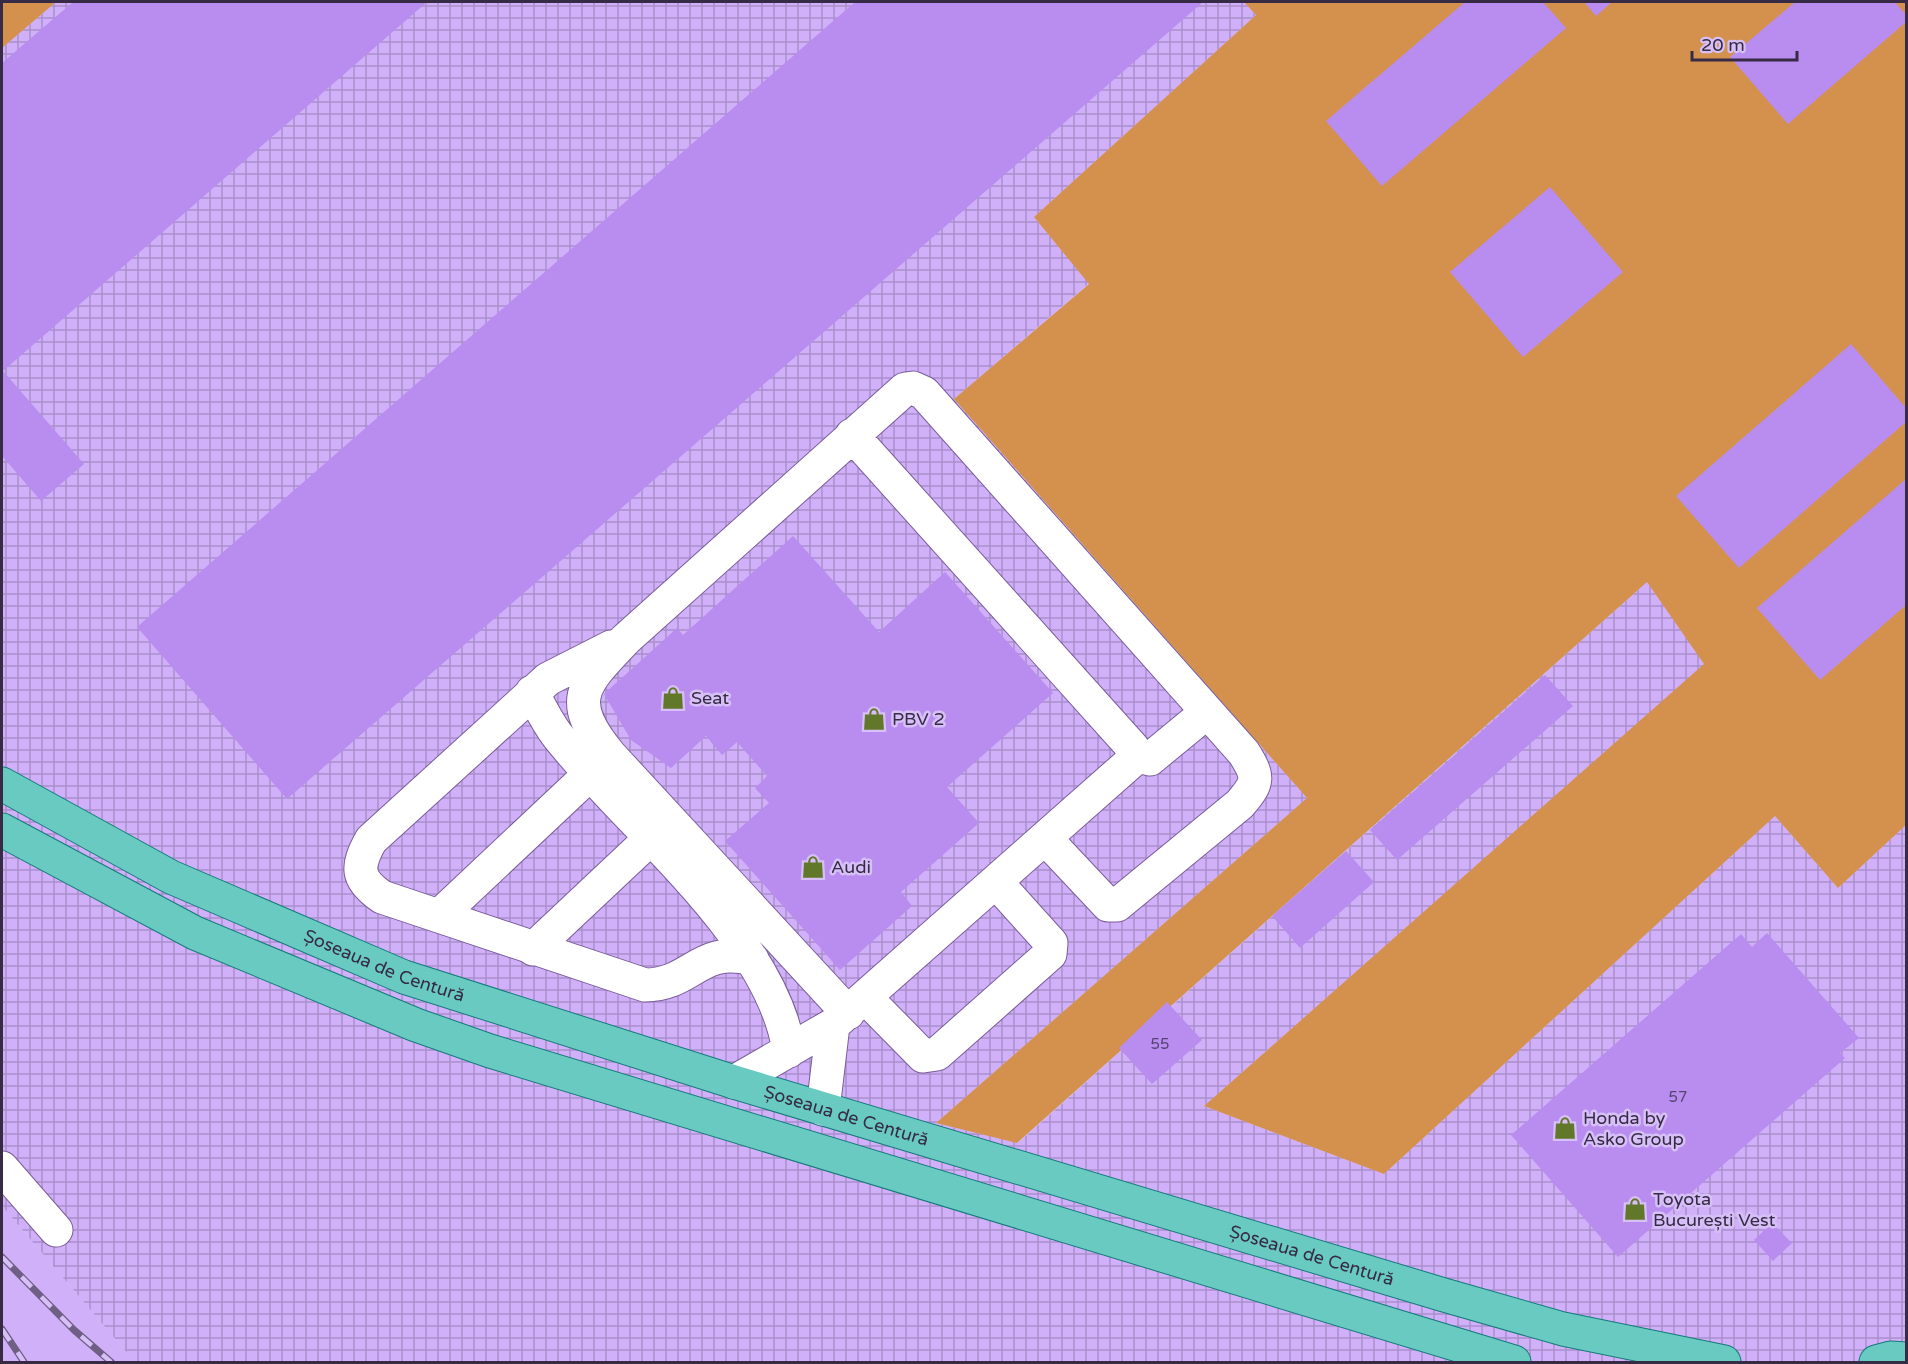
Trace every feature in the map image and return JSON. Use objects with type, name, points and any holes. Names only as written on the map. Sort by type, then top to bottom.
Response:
[{"type":"main road","name":"Șoseaua de Centură","points":[[2,784],[171,877],[404,977],[734,1082],[1552,1326],[1724,1362]]},
{"type":"main road","points":[[2,830],[195,933],[416,1025],[468,1044],[1514,1362]]},
{"type":"main road","points":[[1876,1362],[1891,1358],[1906,1359]]},
{"type":"lane","points":[[600,765],[587,724],[584,696],[586,684],[598,668],[626,639],[852,435],[904,389],[913,388],[924,393],[1244,753],[1255,771],[1254,787],[1240,804],[1117,906],[1108,905],[1045,838]]},
{"type":"lane","points":[[734,1082],[849,1012],[1131,762],[1134,755],[1132,748],[852,435]]},
{"type":"lane","points":[[626,639],[578,662],[548,679],[532,692],[371,840],[360,859],[361,873],[367,886],[382,897],[533,950],[645,985],[662,985],[716,955],[735,954],[752,959]]},
{"type":"lane","points":[[532,692],[556,734],[600,765],[661,829],[849,1012],[923,1056],[937,1054],[1050,954],[1051,943],[996,882]]},
{"type":"lane","points":[[1134,755],[1150,759],[1160,754],[1207,712]]},
{"type":"lane","points":[[439,916],[600,765]]},
{"type":"lane","points":[[533,950],[661,829]]},
{"type":"lane","points":[[661,829],[752,959],[775,998],[785,1024],[789,1050]]},
{"type":"lane","points":[[823,1109],[849,1012]]},
{"type":"lane","points":[[2,1168],[56,1230]]},
{"type":"shaded area","points":[[2,2],[56,2],[2,48]]},
{"type":"shaded area","points":[[56,2],[1244,2],[1256,15],[1034,217],[1089,283],[954,399],[1307,798],[936,1123],[1018,1143],[1647,582],[1705,664],[1204,1106],[1384,1174],[1775,816],[1838,888],[1906,825],[1906,1362],[135,1362],[2,1206],[2,48]]},
{"type":"shaded area","points":[[1244,2],[1906,2],[1906,825],[1838,888],[1775,816],[1384,1174],[1204,1106],[1704,664],[1647,582],[1017,1143],[936,1123],[1307,798],[954,399],[1089,284],[1034,217],[1256,15]]},
{"type":"shaded area","points":[[2,1206],[135,1362],[2,1362]]},
{"type":"building","points":[[73,2],[427,2],[3,371],[84,464],[41,501],[2,456],[2,63]]},
{"type":"building","points":[[855,2],[1203,2],[287,799],[137,627]]},
{"type":"building","points":[[1465,2],[1543,2],[1566,28],[1382,186],[1326,121]]},
{"type":"building","points":[[1584,2],[1612,2],[1596,16]]},
{"type":"building","points":[[1795,2],[1895,2],[1906,15],[1906,22],[1788,124],[1730,57]]},
{"type":"building","points":[[1550,187],[1623,272],[1523,357],[1450,272]]},
{"type":"building","points":[[1851,344],[1906,408],[1906,422],[1739,568],[1676,496]]},
{"type":"building","points":[[1906,479],[1906,605],[1820,680],[1757,608]]},
{"type":"building","name":"PBV 2","points":[[793,536],[879,632],[945,572],[1053,693],[947,787],[979,823],[901,892],[912,906],[840,970],[725,841],[769,803],[755,788],[767,776],[737,742],[722,755],[706,736],[671,768],[631,740],[604,694],[677,628],[683,635]]},
{"type":"building","points":[[1545,675],[1573,706],[1397,860],[1370,830]]},
{"type":"building","points":[[1346,851],[1374,882],[1300,948],[1272,916]]},
{"type":"building","points":[[1767,933],[1859,1038],[1840,1053],[1845,1058],[1618,1257],[1511,1135],[1741,934],[1752,947]]},
{"type":"building","points":[[1167,1002],[1202,1040],[1152,1084],[1119,1048]]},
{"type":"building","points":[[1772,1223],[1792,1243],[1773,1261],[1754,1240]]},
{"type":"railway","points":[[2,1257],[74,1330],[111,1362]]},
{"type":"railway","points":[[2,1329],[24,1362]]},
{"type":"place","name":"Seat","points":[[673,698]]},
{"type":"place","name":"PBV 2","points":[[874,719]]},
{"type":"place","name":"Audi","points":[[813,867]]},
{"type":"place","name":"Honda by Asko Group","points":[[1565,1128]]},
{"type":"place","name":"Toyota București Vest","points":[[1635,1209]]}]
